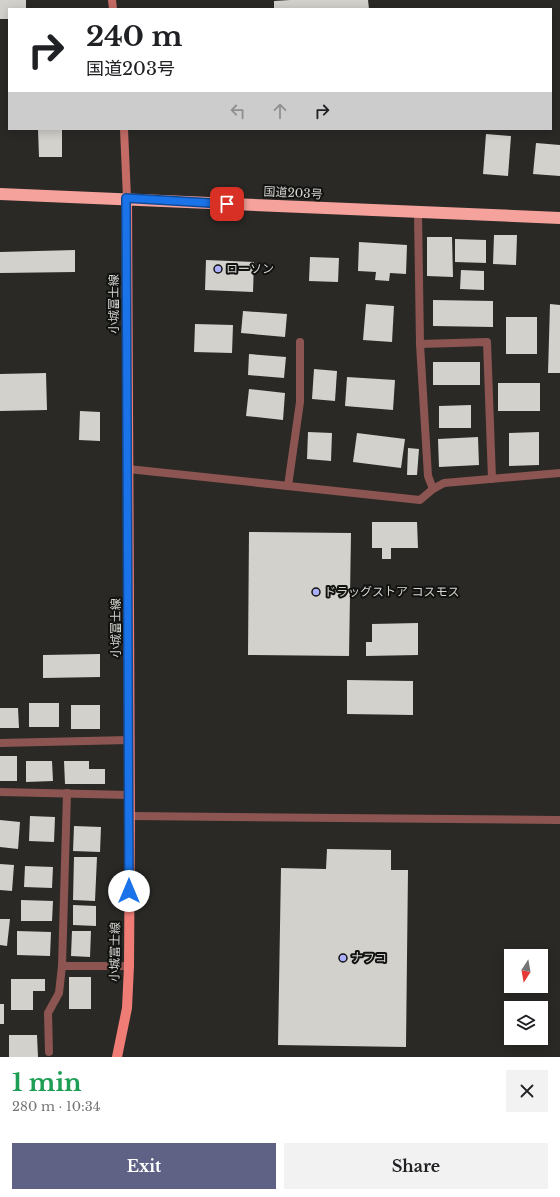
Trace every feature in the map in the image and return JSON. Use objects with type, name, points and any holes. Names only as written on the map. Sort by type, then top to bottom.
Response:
[{"type":"highway","name":"国道203号","points":[[0,194],[126,198],[418,213],[560,218]]},
{"type":"main road","name":"小城富士線","points":[[117,1057],[127,1008],[129,966],[130,795],[126,198]]},
{"type":"street","points":[[124,130],[126,198]]},
{"type":"street","points":[[418,213],[420,344],[428,476],[433,489]]},
{"type":"street","points":[[288,486],[300,402],[300,342]]},
{"type":"street","points":[[420,344],[487,342],[492,479]]},
{"type":"street","points":[[128,469],[420,500],[433,489],[444,484],[560,473]]},
{"type":"street","points":[[0,742],[129,740]]},
{"type":"street","points":[[0,792],[130,795]]},
{"type":"street","points":[[49,1052],[48,1013],[59,992],[62,966],[67,794]]},
{"type":"street","points":[[130,816],[560,820]]},
{"type":"street","points":[[62,966],[129,966]]},
{"type":"building","points":[[0,0],[26,0],[26,8],[8,8],[8,19],[0,19]]},
{"type":"building","points":[[368,0],[369,8],[274,8],[274,1]]},
{"type":"building","points":[[38,130],[62,130],[62,157],[39,157]]},
{"type":"building","points":[[486,134],[511,136],[508,176],[483,174]]},
{"type":"building","points":[[536,143],[560,145],[560,176],[533,174]]},
{"type":"building","points":[[494,235],[517,235],[516,265],[493,264]]},
{"type":"building","points":[[427,237],[452,237],[453,277],[427,276]]},
{"type":"building","points":[[455,239],[486,240],[486,263],[455,262]]},
{"type":"building","points":[[359,242],[407,245],[406,274],[390,273],[389,281],[375,280],[376,272],[358,271]]},
{"type":"building","points":[[75,250],[75,272],[0,273],[0,252]]},
{"type":"building","points":[[310,257],[339,258],[338,282],[309,281]]},
{"type":"building","points":[[206,260],[254,262],[253,292],[205,290]]},
{"type":"building","points":[[461,270],[484,271],[484,290],[460,289]]},
{"type":"building","points":[[433,300],[493,301],[493,327],[433,326]]},
{"type":"building","points":[[366,304],[394,306],[392,342],[363,340]]},
{"type":"building","points":[[550,304],[560,305],[560,373],[548,373]]},
{"type":"building","points":[[243,311],[287,314],[285,337],[241,333]]},
{"type":"building","points":[[506,317],[537,317],[537,354],[506,354]]},
{"type":"building","points":[[195,324],[233,325],[232,353],[194,352]]},
{"type":"building","points":[[249,354],[286,357],[284,378],[248,375]]},
{"type":"building","points":[[433,362],[480,362],[480,385],[433,385]]},
{"type":"building","points":[[314,369],[337,371],[335,401],[312,399]]},
{"type":"building","points":[[46,373],[47,410],[0,411],[0,374]]},
{"type":"building","points":[[347,377],[395,380],[393,410],[345,406]]},
{"type":"building","points":[[498,383],[540,383],[540,411],[498,411]]},
{"type":"building","points":[[249,389],[285,393],[283,420],[246,416]]},
{"type":"building","points":[[471,405],[471,428],[439,428],[439,406]]},
{"type":"building","points":[[80,411],[100,412],[100,441],[79,440]]},
{"type":"building","points":[[308,432],[332,433],[331,461],[307,459]]},
{"type":"building","points":[[539,432],[539,465],[509,466],[509,433]]},
{"type":"building","points":[[357,433],[405,439],[401,468],[353,462]]},
{"type":"building","points":[[478,437],[479,465],[439,467],[438,439]]},
{"type":"building","points":[[408,448],[419,449],[417,475],[407,475]]},
{"type":"building","points":[[372,522],[417,522],[418,548],[391,548],[391,559],[382,559],[382,548],[372,548]]},
{"type":"building","points":[[249,532],[351,533],[349,656],[248,655]]},
{"type":"building","points":[[418,623],[418,655],[366,656],[366,642],[372,642],[372,624]]},
{"type":"building","points":[[100,654],[100,677],[43,678],[43,655]]},
{"type":"building","points":[[347,680],[413,681],[413,715],[347,714]]},
{"type":"building","points":[[29,703],[59,703],[59,727],[29,727]]},
{"type":"building","points":[[71,705],[100,705],[100,729],[71,729]]},
{"type":"building","points":[[0,708],[18,708],[19,728],[0,728]]},
{"type":"building","points":[[0,756],[17,756],[17,781],[0,781]]},
{"type":"building","points":[[26,761],[52,761],[53,781],[26,782]]},
{"type":"building","points":[[64,761],[89,761],[89,769],[105,769],[105,784],[65,784]]},
{"type":"building","points":[[30,816],[55,817],[54,842],[29,841]]},
{"type":"building","points":[[0,820],[20,822],[18,849],[0,847]]},
{"type":"building","points":[[74,826],[101,827],[100,852],[73,851]]},
{"type":"building","name":"ナフコ","points":[[327,849],[391,850],[391,870],[408,870],[406,1047],[278,1045],[281,868],[326,869]]},
{"type":"building","points":[[74,857],[97,857],[95,901],[73,900]]},
{"type":"building","points":[[0,864],[14,865],[12,891],[0,890]]},
{"type":"building","points":[[25,866],[53,867],[52,888],[24,887]]},
{"type":"building","points":[[21,900],[53,901],[52,921],[21,921]]},
{"type":"building","points":[[73,905],[96,906],[96,926],[73,925]]},
{"type":"building","points":[[0,919],[10,919],[7,946],[0,945]]},
{"type":"building","points":[[17,931],[51,932],[50,956],[17,955]]},
{"type":"building","points":[[72,931],[91,931],[90,957],[71,956]]},
{"type":"building","points":[[69,977],[91,977],[91,1009],[69,1009]]},
{"type":"building","points":[[11,979],[45,979],[45,991],[33,991],[33,1010],[11,1010]]},
{"type":"building","points":[[0,1004],[4,1004],[4,1024],[0,1024]]},
{"type":"building","points":[[9,1035],[37,1035],[38,1057],[9,1057]]},
{"type":"place","name":"ローソン","points":[[218,269]]},
{"type":"place","name":"ドラッグストア コスモス","points":[[316,592]]},
{"type":"place","name":"ナフコ","points":[[343,958]]},
{"type":"route","points":[[129,891],[130,816],[126,198],[227,204]]}]
